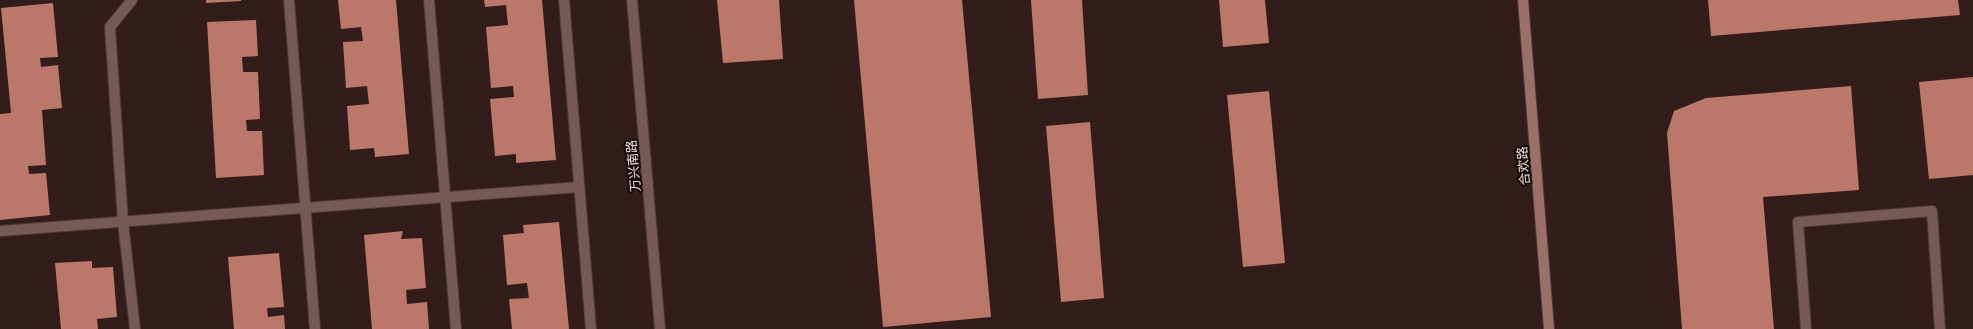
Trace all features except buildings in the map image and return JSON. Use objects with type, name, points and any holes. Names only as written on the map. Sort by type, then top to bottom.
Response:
[{"type":"street","points":[[132,0],[110,27],[123,222],[135,329]]},
{"type":"street","points":[[289,0],[315,329]]},
{"type":"street","points":[[429,0],[444,198],[456,329]]},
{"type":"street","points":[[564,0],[590,329]]},
{"type":"street","name":"万兴南路","points":[[632,0],[660,329]]},
{"type":"street","name":"合欢路","points":[[1523,0],[1549,329]]},
{"type":"street","points":[[0,231],[579,187]]},
{"type":"street","points":[[1806,329],[1798,222],[1932,211],[1940,329]]}]
